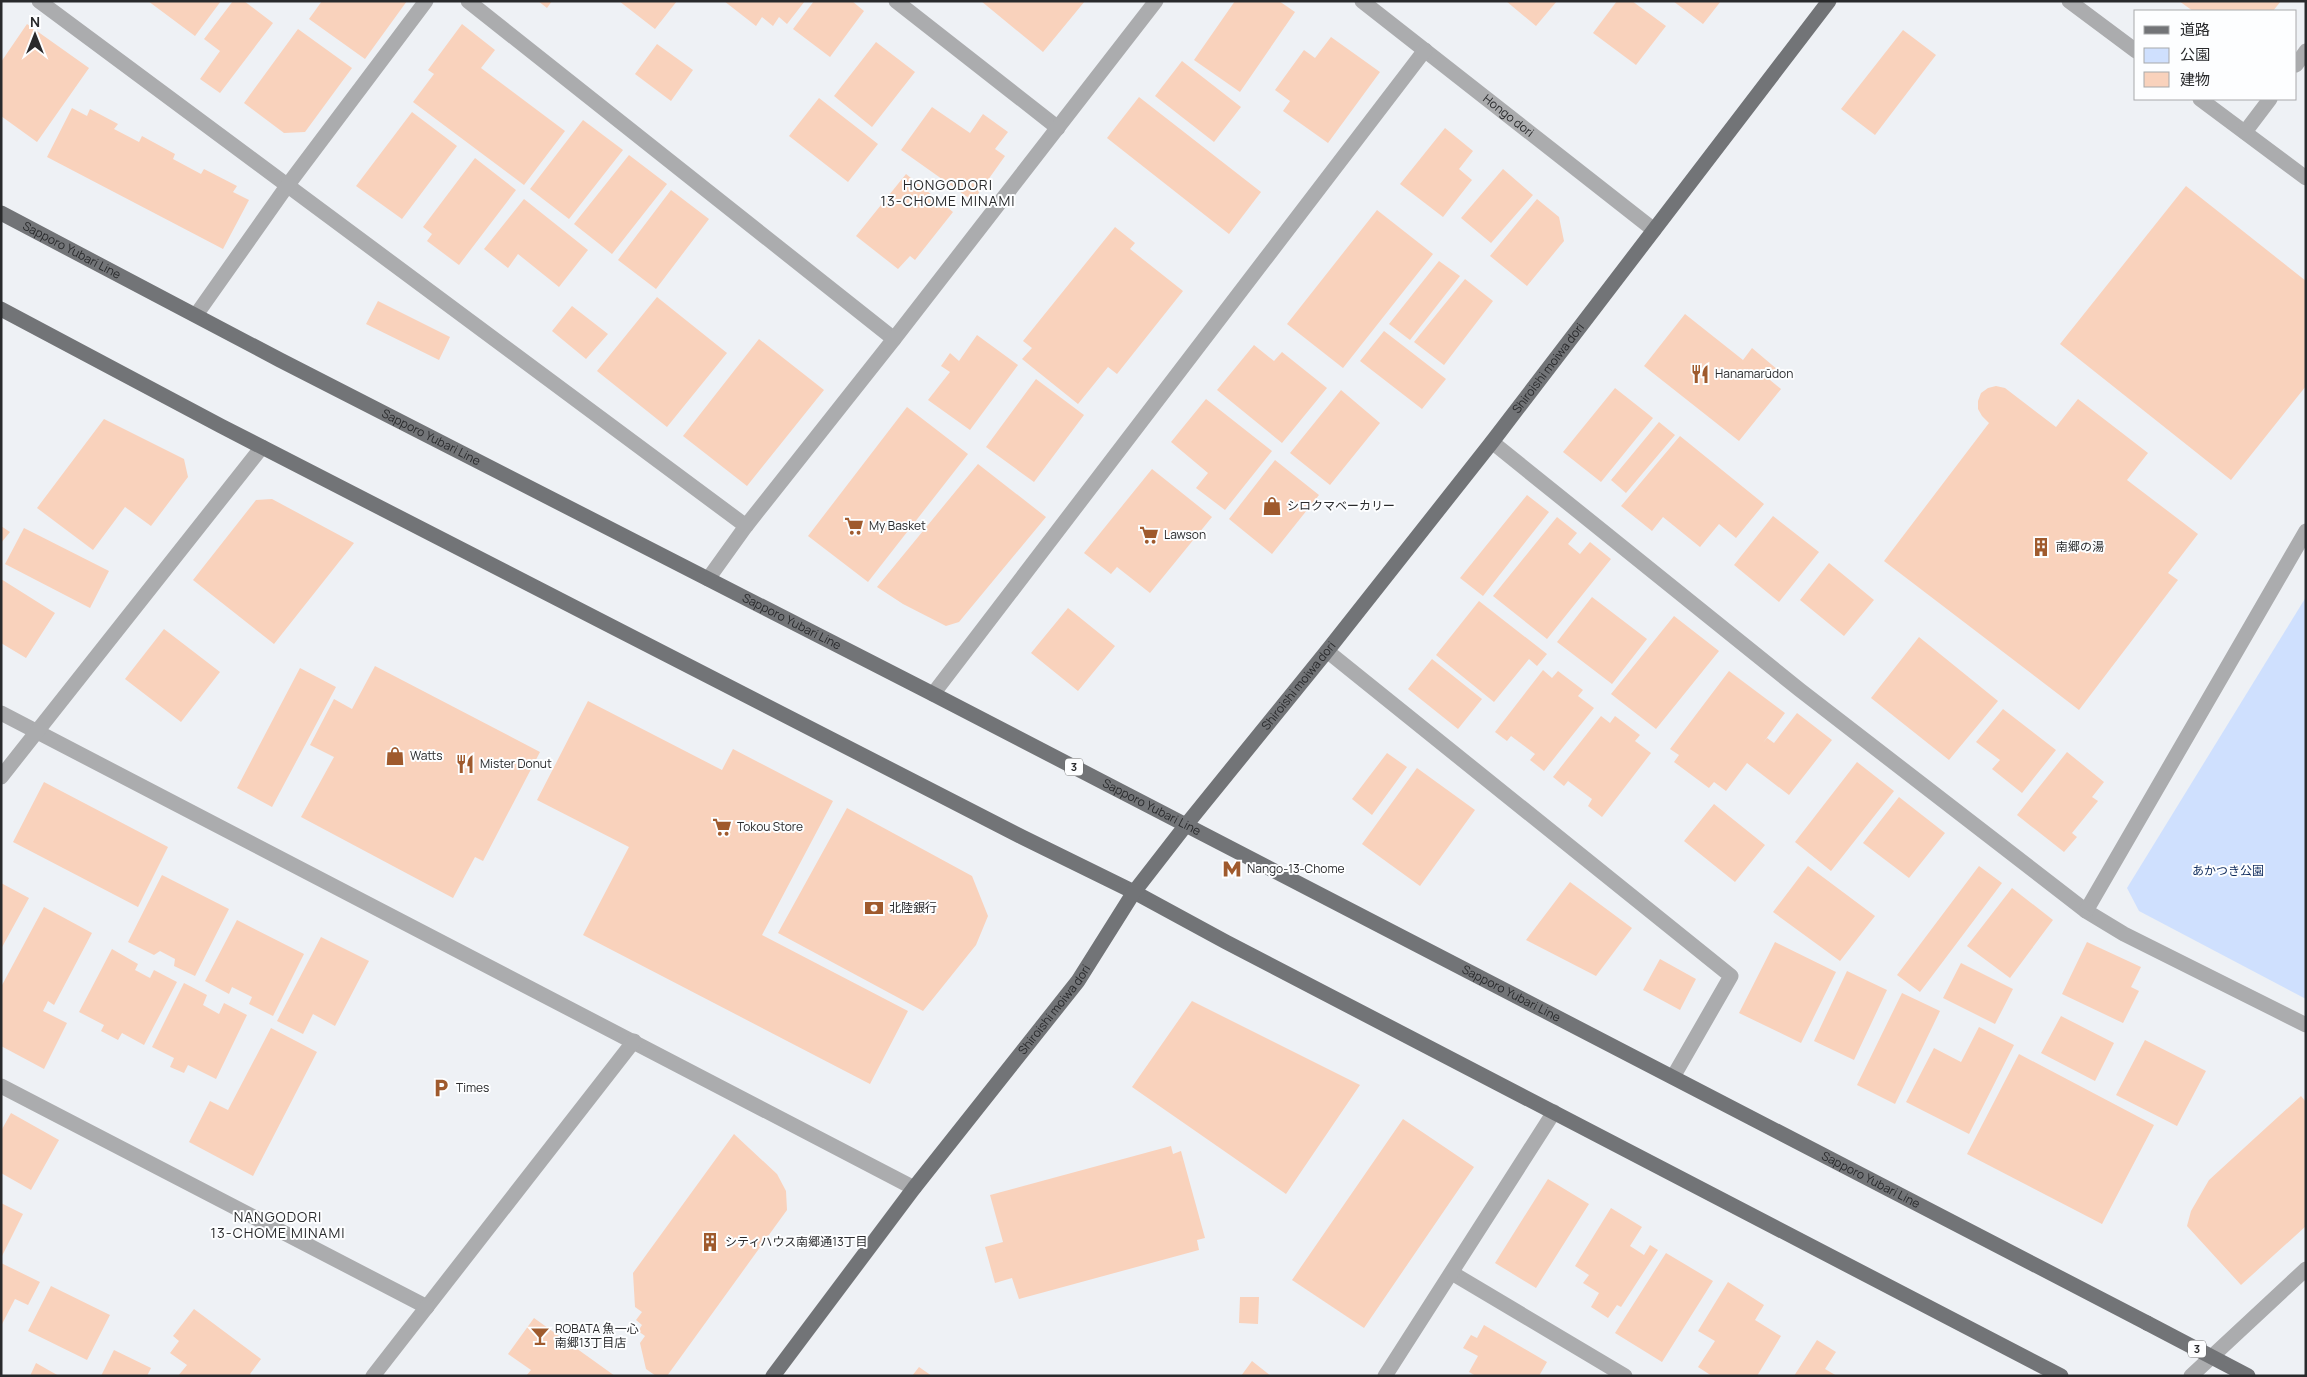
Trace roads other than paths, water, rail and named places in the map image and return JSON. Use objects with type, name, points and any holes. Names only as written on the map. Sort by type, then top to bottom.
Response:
[{"type":"main road","name":"Shiroishi moiwa dori","points":[[773,1376],[914,1188],[1078,981],[1134,892],[1492,442],[1829,1]]},
{"type":"main road","name":"Sapporo Yubari Line","points":[[1,213],[2248,1376]]},
{"type":"main road","points":[[1,309],[262,446],[1134,892],[1226,942],[2061,1376]]},
{"type":"street","points":[[39,1],[746,526]]},
{"type":"street","points":[[196,315],[287,186],[426,1]]},
{"type":"street","points":[[468,1],[894,339]]},
{"type":"street","points":[[896,1],[1058,128]]},
{"type":"street","points":[[708,579],[746,526],[894,339],[1156,1]]},
{"type":"street","name":"Hongo dori","points":[[1362,1],[1654,230]]},
{"type":"street","points":[[2069,1],[2134,50]]},
{"type":"street","points":[[933,694],[1426,50]]},
{"type":"street","points":[[2297,64],[2306,51]]},
{"type":"street","points":[[2201,100],[2306,178]]},
{"type":"street","points":[[2245,132],[2269,100]]},
{"type":"street","points":[[1492,442],[1800,690],[2086,911],[2124,934],[2306,1025]]},
{"type":"street","points":[[1,778],[262,446]]},
{"type":"street","points":[[2086,911],[2306,532]]},
{"type":"street","points":[[1327,651],[1731,976],[1673,1078]]},
{"type":"street","points":[[1,713],[914,1188]]},
{"type":"street","points":[[373,1376],[634,1041]]},
{"type":"street","points":[[1,1086],[427,1307]]},
{"type":"street","points":[[1385,1376],[1554,1112]]},
{"type":"street","points":[[2190,1376],[2306,1269]]},
{"type":"street","points":[[1452,1273],[1625,1376]]},
{"type":"place","name":"Hanamarūdon","points":[[1700,374]]},
{"type":"place","name":"シロクマベーカリー","points":[[1272,506]]},
{"type":"place","name":"My Basket","points":[[854,526]]},
{"type":"place","name":"Lawson","points":[[1149,535]]},
{"type":"place","name":"南郷の湯","points":[[2041,547]]},
{"type":"place","name":"Watts","points":[[395,756]]},
{"type":"place","name":"Mister Donut","points":[[465,764]]},
{"type":"place","name":"Tokou Store","points":[[722,827]]},
{"type":"place","name":"Nango-13-Chome","points":[[1232,869]]},
{"type":"place","name":"北陸銀行","points":[[874,908]]},
{"type":"place","name":"Times","points":[[441,1088]]},
{"type":"place","name":"シティハウス南郷通13丁目","points":[[710,1242]]},
{"type":"place","name":"ROBATA 魚一心 南郷13丁目店","points":[[540,1336]]},
{"type":"district","name":"HONGODORI 13-CHOME MINAMI","points":[[948,194]]},
{"type":"district","name":"NANGODORI 13-CHOME MINAMI","points":[[278,1226]]},
{"type":"park label","name":"あかつき公園","points":[[2228,871]]}]
